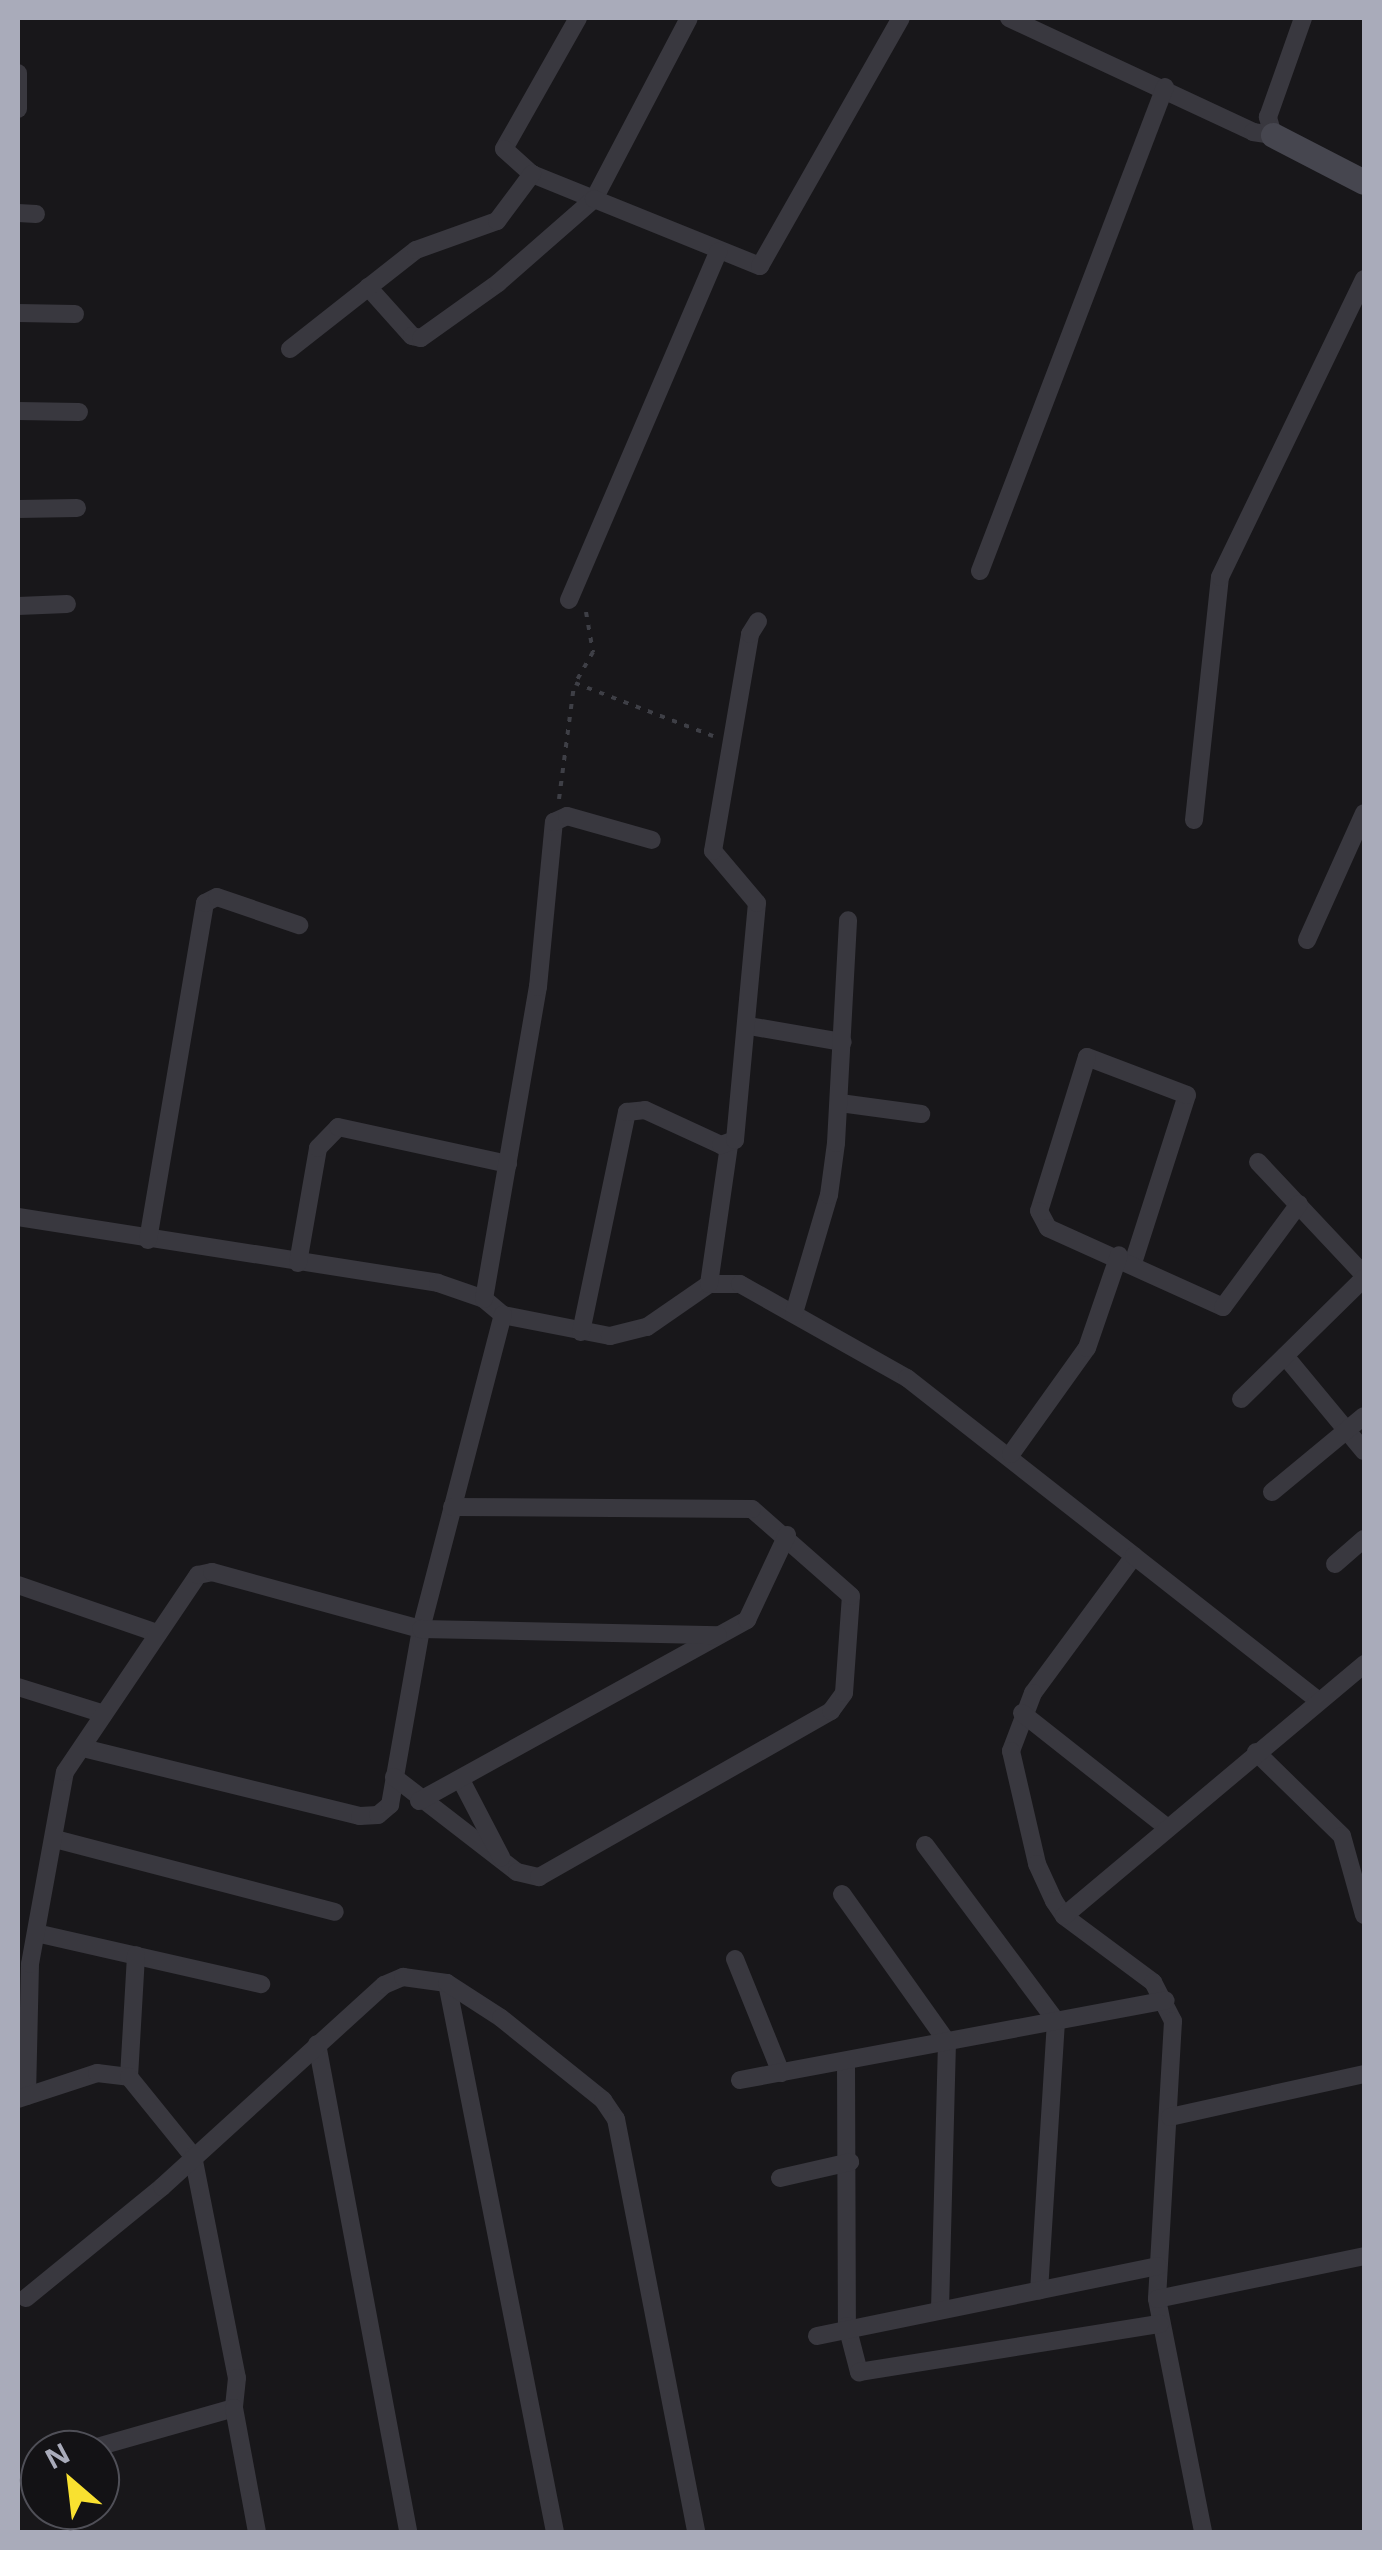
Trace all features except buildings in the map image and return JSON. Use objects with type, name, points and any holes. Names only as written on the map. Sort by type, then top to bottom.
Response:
[{"type":"street","points":[[578,18],[504,146],[508,157],[532,174],[749,266],[766,263],[901,18]]},
{"type":"street","points":[[368,287],[412,336],[421,338],[498,283],[594,199],[688,18]]},
{"type":"street","points":[[1009,18],[1044,25],[1253,132],[1273,135],[1364,182]]},
{"type":"street","points":[[1273,135],[1268,116],[1303,18]]},
{"type":"street","points":[[18,73],[18,109]]},
{"type":"street","points":[[980,571],[1165,87]]},
{"type":"street","points":[[290,349],[425,246],[495,222],[532,174]]},
{"type":"street","points":[[569,600],[718,252]]},
{"type":"street","points":[[1194,820],[1220,577],[1364,279]]},
{"type":"street","points":[[18,313],[74,314]]},
{"type":"street","points":[[18,411],[78,412]]},
{"type":"street","points":[[18,509],[77,508]]},
{"type":"street","points":[[18,606],[67,604]]},
{"type":"street","points":[[709,1284],[749,1026],[757,903],[712,851],[750,634],[758,621]]},
{"type":"street","points":[[1307,940],[1364,813]]},
{"type":"street","points":[[484,1299],[538,987],[556,819],[567,816],[652,840]]},
{"type":"street","points":[[148,1240],[205,903],[217,897],[299,925]]},
{"type":"street","points":[[794,1313],[829,1195],[840,1103],[848,920]]},
{"type":"street","points":[[749,1026],[843,1042]]},
{"type":"street","points":[[1011,1454],[1087,1348],[1126,1259],[1187,1095],[1086,1057],[1040,1211],[1054,1232],[1126,1259],[1225,1306],[1300,1204]]},
{"type":"street","points":[[840,1103],[921,1114]]},
{"type":"street","points":[[581,1332],[627,1112],[645,1110],[730,1146]]},
{"type":"street","points":[[298,1263],[318,1148],[330,1131],[351,1126],[508,1164]]},
{"type":"street","points":[[1240,1399],[1364,1276],[1258,1162]]},
{"type":"street","points":[[18,1217],[438,1284],[484,1299],[504,1316],[581,1332],[634,1332],[709,1284],[740,1284],[907,1378],[1011,1454],[1318,1701]]},
{"type":"street","points":[[83,1748],[360,1816],[378,1815],[390,1805],[421,1629],[504,1316]]},
{"type":"street","points":[[1285,1356],[1364,1451]]},
{"type":"street","points":[[1272,1492],[1364,1416]]},
{"type":"street","points":[[394,1777],[419,1801],[524,1877],[540,1877],[838,1705],[851,1596],[787,1535],[740,1506],[452,1507]]},
{"type":"street","points":[[419,1801],[462,1782],[754,1612],[787,1535]]},
{"type":"street","points":[[1334,1564],[1364,1539]]},
{"type":"street","points":[[1134,1556],[1022,1713],[1013,1760],[1037,1864],[1064,1916],[1146,1976],[1166,2000],[1174,2032],[1158,2300],[1202,2532]]},
{"type":"street","points":[[256,2532],[234,2408],[237,2378],[194,2156],[129,2077],[98,2072],[22,2098],[36,1933],[64,1772],[192,1579],[212,1572],[421,1629],[718,1635]]},
{"type":"street","points":[[18,1585],[154,1632]]},
{"type":"street","points":[[1064,1916],[1165,1826],[1364,1664]]},
{"type":"street","points":[[18,1687],[104,1714]]},
{"type":"street","points":[[1022,1713],[1165,1826]]},
{"type":"street","points":[[1256,1752],[1342,1836],[1364,1915]]},
{"type":"street","points":[[462,1782],[502,1860]]},
{"type":"street","points":[[55,1839],[335,1912]]},
{"type":"street","points":[[925,1845],[1056,2021],[1039,2290]]},
{"type":"street","points":[[842,1894],[948,2042],[940,2307]]},
{"type":"street","points":[[36,1933],[260,1984]]},
{"type":"street","points":[[129,2077],[136,1955]]},
{"type":"street","points":[[735,1959],[781,2073]]},
{"type":"street","points":[[26,2298],[390,1982],[403,1977],[447,1983],[501,2018],[603,2100],[616,2119],[696,2532]]},
{"type":"street","points":[[447,1983],[556,2532]]},
{"type":"street","points":[[740,2080],[1166,2000]]},
{"type":"street","points":[[317,2044],[408,2532]]},
{"type":"street","points":[[846,2063],[850,2162],[847,2326],[854,2365],[862,2373],[1160,2324]]},
{"type":"street","points":[[1170,2117],[1364,2074]]},
{"type":"street","points":[[780,2178],[850,2162]]},
{"type":"street","points":[[1158,2300],[1364,2256]]},
{"type":"street","points":[[817,2336],[847,2326],[1158,2266]]},
{"type":"street","points":[[120,2441],[234,2408]]},
{"type":"path","points":[[556,819],[575,683],[593,652],[593,629],[587,613],[569,600]]},
{"type":"path","points":[[575,683],[731,743]]}]
